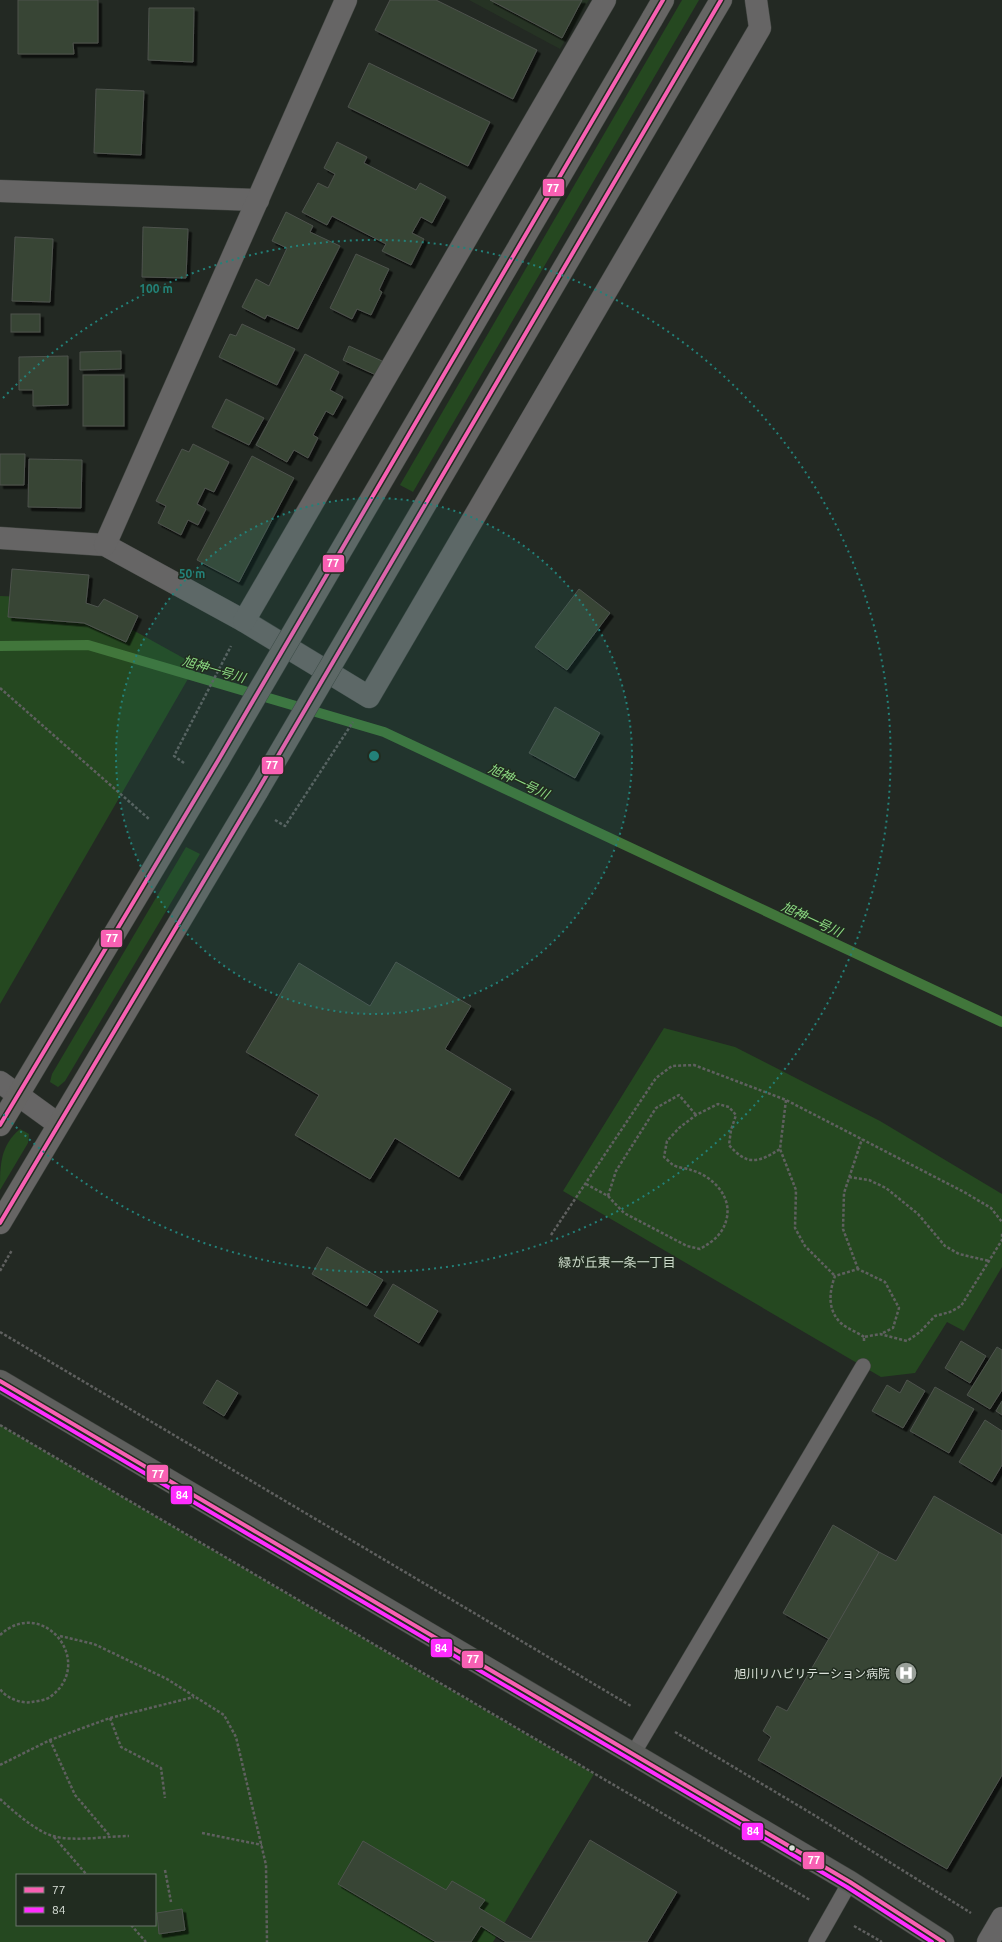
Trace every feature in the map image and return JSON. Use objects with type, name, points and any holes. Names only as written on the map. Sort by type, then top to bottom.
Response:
[{"type":"main road","points":[[0,1125],[219,759],[663,0]]},
{"type":"main road","points":[[0,1223],[258,790],[721,0]]},
{"type":"street","points":[[105,545],[346,0]]},
{"type":"street","points":[[244,621],[605,0]]},
{"type":"street","points":[[0,538],[105,545],[244,621],[369,697],[760,28],[756,0]]},
{"type":"street","points":[[0,191],[258,200]]},
{"type":"street","points":[[0,1082],[58,1124]]},
{"type":"street","points":[[0,1381],[850,1882],[943,1942]]},
{"type":"lane","points":[[633,1754],[863,1366]]},
{"type":"lane","points":[[816,1942],[850,1882]]},
{"type":"path","points":[[186,764],[174,756],[244,621]]},
{"type":"path","points":[[0,688],[151,820]]},
{"type":"path","points":[[274,820],[285,826],[369,697]]},
{"type":"path","points":[[552,1235],[656,1078],[672,1066],[694,1065],[786,1100],[978,1200],[991,1208],[1002,1222]]},
{"type":"path","points":[[608,1196],[616,1171],[656,1108],[679,1095],[696,1115]]},
{"type":"path","points":[[786,1100],[780,1149],[796,1190],[795,1228],[805,1246],[835,1276]]},
{"type":"path","points":[[586,1184],[608,1196],[624,1213],[687,1246],[700,1249],[713,1242],[725,1226],[729,1206],[723,1192],[708,1178],[693,1170],[674,1166],[664,1157],[667,1141],[679,1128],[696,1115],[718,1104],[730,1107],[736,1115],[731,1130],[730,1145],[740,1156],[753,1161],[765,1159],[780,1149]]},
{"type":"path","points":[[858,1270],[843,1229],[844,1193],[862,1139]]},
{"type":"path","points":[[849,1177],[869,1180],[886,1188],[918,1214],[945,1246],[959,1254],[989,1261]]},
{"type":"path","points":[[880,1334],[907,1341],[920,1332],[935,1316],[950,1312],[961,1306],[1002,1240],[1002,1233]]},
{"type":"path","points":[[858,1270],[885,1282],[899,1308],[893,1328],[880,1334],[864,1336],[841,1323],[832,1307],[830,1291],[835,1276],[858,1270]]},
{"type":"path","points":[[0,1332],[637,1709]]},
{"type":"path","points":[[863,1366],[864,1336]]},
{"type":"path","points":[[0,1425],[882,1942]]},
{"type":"path","points":[[0,1635],[20,1624],[42,1624],[60,1636],[94,1644],[167,1679],[224,1715],[236,1737],[266,1866],[267,1942]]},
{"type":"path","points":[[0,1689],[4,1695],[26,1703],[49,1698],[65,1681],[69,1658],[60,1636]]},
{"type":"path","points":[[0,1765],[50,1740],[110,1718],[194,1696]]},
{"type":"path","points":[[110,1718],[121,1747],[161,1768],[165,1798]]},
{"type":"path","points":[[671,1729],[814,1815],[995,1929]]},
{"type":"path","points":[[50,1740],[75,1795],[110,1836]]},
{"type":"path","points":[[0,1799],[21,1818],[53,1836],[86,1874]]},
{"type":"path","points":[[202,1833],[262,1845]]},
{"type":"path","points":[[53,1836],[79,1838],[128,1836]]},
{"type":"path","points":[[165,1870],[172,1902]]},
{"type":"path","points":[[132,1926],[146,1942]]},
{"type":"shaded area","points":[[469,0],[589,0],[560,49]]},
{"type":"green space","points":[[682,0],[699,0],[413,492],[400,485]]},
{"type":"green space","points":[[0,596],[77,599],[196,665],[0,1004]]},
{"type":"green space","points":[[186,847],[200,854],[65,1081],[58,1087],[50,1082],[52,1074]]},
{"type":"green space","points":[[664,1028],[735,1047],[880,1121],[1002,1194],[1002,1267],[964,1331],[947,1322],[915,1373],[881,1377],[563,1191]]},
{"type":"green space","points":[[20,1129],[29,1134],[28,1143],[0,1190],[2,1156],[8,1142]]},
{"type":"green space","points":[[0,1425],[594,1774],[493,1942],[0,1942]]},
{"type":"building","points":[[18,0],[98,0],[98,43],[73,43],[74,54],[18,54]]},
{"type":"building","points":[[390,0],[436,0],[537,50],[513,99],[375,30]]},
{"type":"building","points":[[490,0],[582,0],[562,38]]},
{"type":"building","points":[[149,8],[194,8],[193,62],[148,60]]},
{"type":"building","points":[[369,63],[490,122],[468,166],[348,107]]},
{"type":"building","points":[[96,89],[144,91],[141,155],[94,153]]},
{"type":"building","points":[[337,142],[367,157],[364,163],[416,190],[420,183],[446,197],[432,223],[421,217],[412,233],[424,239],[411,265],[382,251],[386,244],[332,216],[327,225],[302,212],[318,183],[328,188],[335,174],[324,168]]},
{"type":"building","points":[[286,212],[313,226],[310,232],[340,246],[298,329],[267,315],[265,319],[242,307],[256,279],[269,286],[287,248],[272,241]]},
{"type":"building","points":[[143,227],[188,229],[186,278],[142,277]]},
{"type":"building","points":[[15,237],[53,239],[50,302],[12,301]]},
{"type":"building","points":[[356,254],[389,269],[379,290],[382,292],[371,315],[357,309],[352,319],[330,308]]},
{"type":"building","points":[[11,314],[40,314],[40,332],[11,332]]},
{"type":"building","points":[[242,324],[295,349],[277,385],[219,357],[230,334],[236,336]]},
{"type":"building","points":[[349,346],[382,361],[376,375],[343,360]]},
{"type":"building","points":[[121,351],[121,369],[80,370],[80,352]]},
{"type":"building","points":[[305,354],[339,372],[330,390],[343,397],[333,415],[326,411],[313,435],[318,438],[308,458],[294,450],[287,462],[256,445]]},
{"type":"building","points":[[68,356],[68,405],[33,406],[33,390],[19,390],[19,357]]},
{"type":"building","points":[[83,375],[124,375],[124,426],[83,426]]},
{"type":"building","points":[[226,399],[264,418],[249,445],[212,427]]},
{"type":"building","points":[[193,444],[229,462],[214,492],[205,488],[197,504],[206,509],[198,525],[188,520],[181,535],[158,523],[166,506],[156,501],[182,449],[189,452]]},
{"type":"building","points":[[0,454],[25,454],[24,485],[0,485]]},
{"type":"building","points":[[252,456],[294,478],[239,582],[197,560]]},
{"type":"building","points":[[29,459],[82,460],[81,508],[28,507]]},
{"type":"building","points":[[12,569],[89,575],[86,603],[98,607],[104,599],[138,616],[126,642],[84,623],[8,617]]},
{"type":"building","points":[[579,589],[610,613],[567,670],[535,647]]},
{"type":"building","points":[[555,707],[600,733],[575,778],[529,753]]},
{"type":"building","points":[[396,962],[471,1006],[445,1049],[511,1089],[459,1177],[395,1138],[370,1179],[295,1135],[319,1095],[246,1052],[299,963],[370,1006]]},
{"type":"building","points":[[327,1247],[383,1280],[367,1306],[312,1274]]},
{"type":"building","points":[[393,1284],[438,1311],[419,1343],[374,1316]]},
{"type":"building","points":[[961,1341],[986,1356],[970,1383],[945,1368]]},
{"type":"building","points":[[997,1347],[1002,1350],[1002,1390],[990,1409],[967,1395]]},
{"type":"building","points":[[217,1380],[238,1393],[224,1416],[203,1403]]},
{"type":"building","points":[[907,1380],[925,1391],[903,1428],[872,1411],[887,1385],[900,1393]]},
{"type":"building","points":[[935,1387],[974,1409],[949,1453],[910,1431]]},
{"type":"building","points":[[1002,1401],[1002,1415],[996,1411]]},
{"type":"building","points":[[985,1420],[1002,1431],[1002,1465],[992,1482],[959,1462]]},
{"type":"building","name":"旭川リハビリテーション病院","points":[[934,1496],[1002,1535],[1002,1775],[947,1869],[758,1760],[771,1737],[763,1731],[777,1706],[787,1711],[879,1552],[896,1561]]},
{"type":"building","points":[[833,1525],[879,1552],[829,1639],[783,1613]]},
{"type":"building","points":[[590,1840],[677,1892],[647,1942],[506,1942],[481,1926],[471,1942],[436,1942],[338,1884],[363,1841],[446,1890],[452,1881],[485,1900],[479,1908],[531,1939]]},
{"type":"building","points":[[182,1909],[185,1930],[159,1934],[157,1913]]},
{"type":"waterway","name":"旭神一号川","points":[[0,646],[88,645],[384,732],[1002,1022]]},
{"type":"transit line","name":"77","points":[[0,1125],[219,759],[663,0]]},
{"type":"transit line","name":"77","points":[[0,1223],[258,790],[721,0]]},
{"type":"transit line","name":"77","points":[[0,1381],[850,1882],[943,1942]]},
{"type":"transit line","name":"84","points":[[0,1388],[847,1887],[932,1942]]},
{"type":"place","name":"旭川リハビリテーション病院","points":[[906,1673]]},
{"type":"district","name":"緑が丘東一条一丁目","points":[[617,1262]]}]
